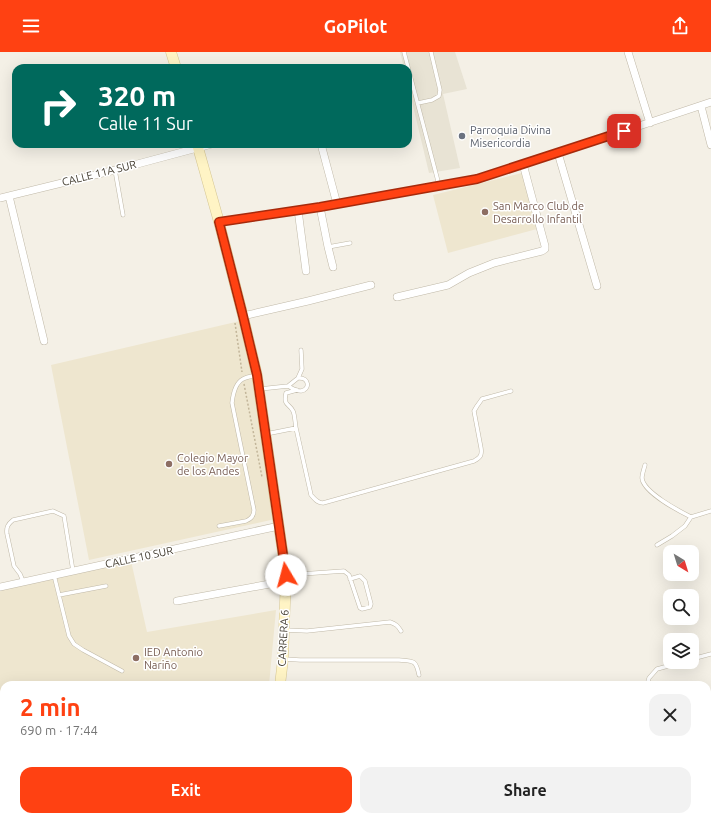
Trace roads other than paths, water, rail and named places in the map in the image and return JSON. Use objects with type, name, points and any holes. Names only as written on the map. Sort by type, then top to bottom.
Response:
[{"type":"main road","points":[[171,52],[175,64]]},
{"type":"main road","name":"CARRERA 6","points":[[199,148],[219,222],[257,375],[286,578],[283,659],[280,681]]},
{"type":"street","points":[[628,52],[650,123]]},
{"type":"street","points":[[219,222],[320,207],[477,179],[711,102]]},
{"type":"street","points":[[701,106],[711,145]]},
{"type":"street","name":"CALLE 11A SUR","points":[[0,198],[115,170],[191,148]]},
{"type":"street","points":[[322,148],[337,204]]},
{"type":"street","points":[[558,153],[597,286]]},
{"type":"street","points":[[398,297],[448,285],[469,273],[494,263],[545,249],[524,164]]},
{"type":"street","points":[[9,196],[44,341]]},
{"type":"street","points":[[320,207],[333,267]]},
{"type":"street","points":[[298,210],[306,271]]},
{"type":"street","points":[[243,318],[371,285]]},
{"type":"street","name":"CALLE 10 SUR","points":[[0,588],[279,526]]},
{"type":"street","points":[[177,601],[286,578]]},
{"type":"lane","points":[[404,52],[407,64]]},
{"type":"lane","points":[[418,103],[432,100],[440,96],[440,90],[431,52]]},
{"type":"lane","points":[[412,81],[438,185]]},
{"type":"lane","points":[[115,170],[123,214]]},
{"type":"lane","points":[[328,247],[350,243]]},
{"type":"lane","points":[[288,386],[298,378],[302,369],[301,350]]},
{"type":"lane","points":[[218,526],[249,520],[254,514],[232,403],[234,391],[237,385],[243,379],[257,375]]},
{"type":"lane","points":[[259,389],[288,386],[302,391],[306,388],[307,382],[305,379],[298,378]]},
{"type":"lane","points":[[297,390],[286,393],[286,404],[292,410],[311,495],[320,503],[474,461],[480,458],[482,448],[474,411],[482,399],[511,391]]},
{"type":"lane","points":[[265,434],[296,428]]},
{"type":"lane","points":[[645,465],[642,477],[645,486],[669,505],[691,517]]},
{"type":"lane","points":[[23,582],[20,574],[14,566],[7,534],[9,523],[13,520],[52,511],[64,516],[73,571]]},
{"type":"lane","points":[[657,545],[685,526],[691,517],[711,511]]},
{"type":"lane","points":[[286,578],[344,571],[349,575],[350,579],[360,608],[370,607],[371,604],[365,581],[360,576],[350,579]]},
{"type":"lane","points":[[54,576],[69,636],[74,644],[122,671]]},
{"type":"lane","points":[[59,595],[106,586]]},
{"type":"lane","points":[[284,630],[307,630],[390,622],[398,626],[401,631]]},
{"type":"lane","points":[[699,658],[711,654]]},
{"type":"lane","points":[[283,659],[412,660],[417,665],[419,675]]},
{"type":"lane","points":[[648,681],[649,678],[658,669],[663,668]]},
{"type":"place","name":"Parroquia Divina Misericordia","points":[[462,136]]},
{"type":"place","name":"San Marco Club de Desarrollo Infantil","points":[[485,212]]},
{"type":"place","name":"Colegio Mayor de los Andes","points":[[169,464]]},
{"type":"place","name":"IED Antonio Nariño","points":[[136,658]]}]
